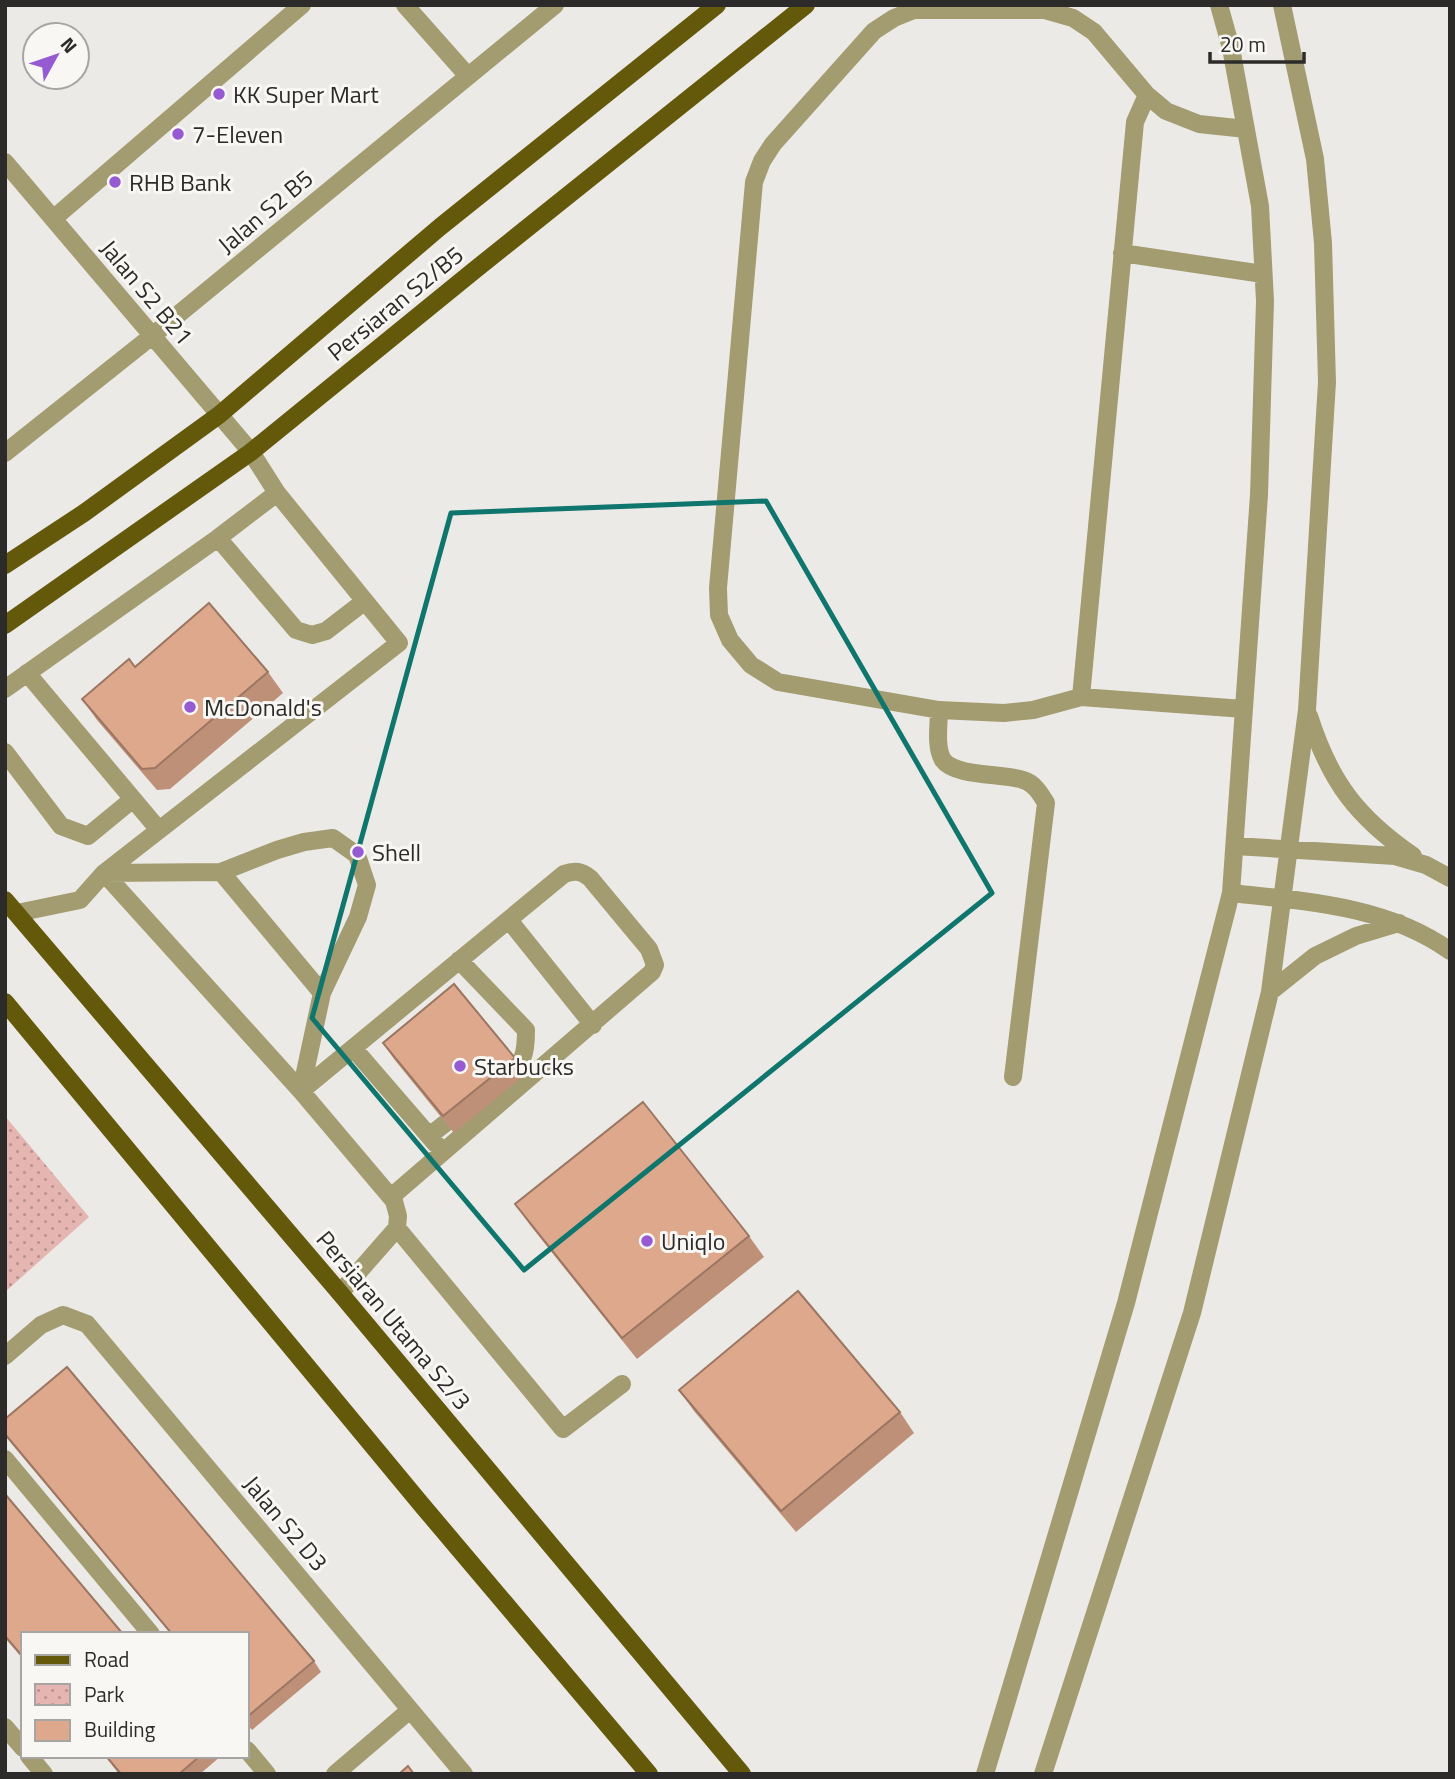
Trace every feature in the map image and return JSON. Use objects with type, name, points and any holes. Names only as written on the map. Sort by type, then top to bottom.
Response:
[{"type":"main road","name":"Persiaran S2/B5","points":[[5,565],[84,513],[219,415],[440,227],[718,5]]},
{"type":"main road","name":"Persiaran S2/B5","points":[[5,625],[251,452],[806,5]]},
{"type":"main road","name":"Persiaran Utama S2/3","points":[[11,906],[340,1293],[742,1774]]},
{"type":"main road","points":[[5,1002],[649,1774]]},
{"type":"street","points":[[53,219],[302,5]]},
{"type":"street","points":[[405,5],[467,75]]},
{"type":"street","name":"Jalan S2 B5","points":[[6,451],[152,336],[555,5]]},
{"type":"street","points":[[985,1774],[1126,1303],[1231,893],[1259,495],[1265,301],[1260,206],[1231,48],[1219,5]]},
{"type":"street","points":[[1043,1774],[1192,1312],[1270,992],[1307,710],[1326,382],[1324,243],[1315,159],[1282,5]]},
{"type":"street","points":[[1244,709],[1081,697],[1034,710],[1014,712],[939,710],[778,682],[751,665],[730,640],[719,615],[718,587],[754,182],[762,161],[773,144],[874,31],[894,18],[914,10],[1045,10],[1073,18],[1094,32],[1147,95],[1166,111],[1199,124],[1246,129]]},
{"type":"street","points":[[1081,697],[1135,122],[1147,95]]},
{"type":"street","name":"Jalan S2 B21","points":[[5,162],[251,452],[277,493],[399,643],[159,830]]},
{"type":"street","points":[[1122,253],[1263,274]]},
{"type":"street","points":[[5,689],[277,493]]},
{"type":"street","points":[[218,538],[296,630],[312,635],[326,631],[365,601]]},
{"type":"street","points":[[11,906],[80,900],[104,873],[159,830],[27,673]]},
{"type":"street","points":[[939,710],[939,746],[943,760],[954,769],[1024,780],[1038,789],[1046,803],[1013,1077]]},
{"type":"street","points":[[1307,710],[1320,751],[1348,797],[1366,819],[1384,836],[1450,878]]},
{"type":"street","points":[[5,752],[61,826],[79,833],[88,836],[133,799]]},
{"type":"street","points":[[104,873],[220,872],[277,850],[304,842],[333,838],[357,855],[367,885],[358,917],[322,993],[301,1091]]},
{"type":"street","points":[[1235,846],[1395,856],[1426,865]]},
{"type":"street","points":[[301,1091],[564,874],[574,870],[590,878],[649,949],[655,965],[652,972],[393,1199]]},
{"type":"street","points":[[220,872],[322,993]]},
{"type":"street","points":[[104,873],[301,1091],[393,1199],[398,1216],[397,1228],[340,1293]]},
{"type":"street","points":[[1231,893],[1282,898],[1367,914],[1399,923],[1432,938],[1450,951]]},
{"type":"street","points":[[509,920],[593,1025]]},
{"type":"street","points":[[1270,992],[1315,956],[1356,936],[1399,923]]},
{"type":"street","points":[[429,1136],[519,1065],[526,1052],[526,1030],[459,960]]},
{"type":"street","points":[[354,1049],[443,1153]]},
{"type":"street","points":[[397,1228],[564,1429],[622,1384]]},
{"type":"street","name":"Jalan S2 D3","points":[[5,1356],[41,1325],[63,1315],[87,1324],[464,1774]]},
{"type":"street","points":[[5,1459],[148,1632]]},
{"type":"street","points":[[335,1774],[410,1710]]},
{"type":"street","points":[[5,1727],[21,1746]]},
{"type":"street","points":[[248,1750],[267,1774]]},
{"type":"street","points":[[31,1758],[44,1774]]},
{"type":"highlighted area","points":[[766,501],[992,893],[524,1270],[312,1018],[451,513]]},
{"type":"green space","points":[[5,1116],[89,1217],[5,1292]]},
{"type":"building","name":"McDonald's","points":[[209,603],[268,672],[155,768],[142,769],[82,699],[129,659],[135,667]]},
{"type":"building","name":"Starbucks","points":[[454,984],[515,1058],[443,1116],[383,1043]]},
{"type":"building","name":"Uniqlo","points":[[643,1102],[749,1236],[622,1338],[515,1204]]},
{"type":"building","points":[[798,1291],[900,1412],[781,1511],[679,1390]]},
{"type":"building","points":[[67,1367],[314,1661],[248,1716],[248,1632],[170,1632],[5,1434],[5,1419]]},
{"type":"building","points":[[5,1494],[121,1632],[21,1632],[21,1655],[5,1636]]},
{"type":"building","points":[[108,1758],[198,1758],[179,1774],[121,1774]]},
{"type":"building","points":[[408,1766],[414,1774],[399,1774]]},
{"type":"place","name":"KK Super Mart","points":[[219,94]]},
{"type":"place","name":"7-Eleven","points":[[178,134]]},
{"type":"place","name":"RHB Bank","points":[[115,182]]},
{"type":"place","name":"McDonald's","points":[[190,707]]},
{"type":"place","name":"Shell","points":[[358,852]]},
{"type":"place","name":"Starbucks","points":[[460,1066]]},
{"type":"place","name":"Uniqlo","points":[[647,1241]]}]
